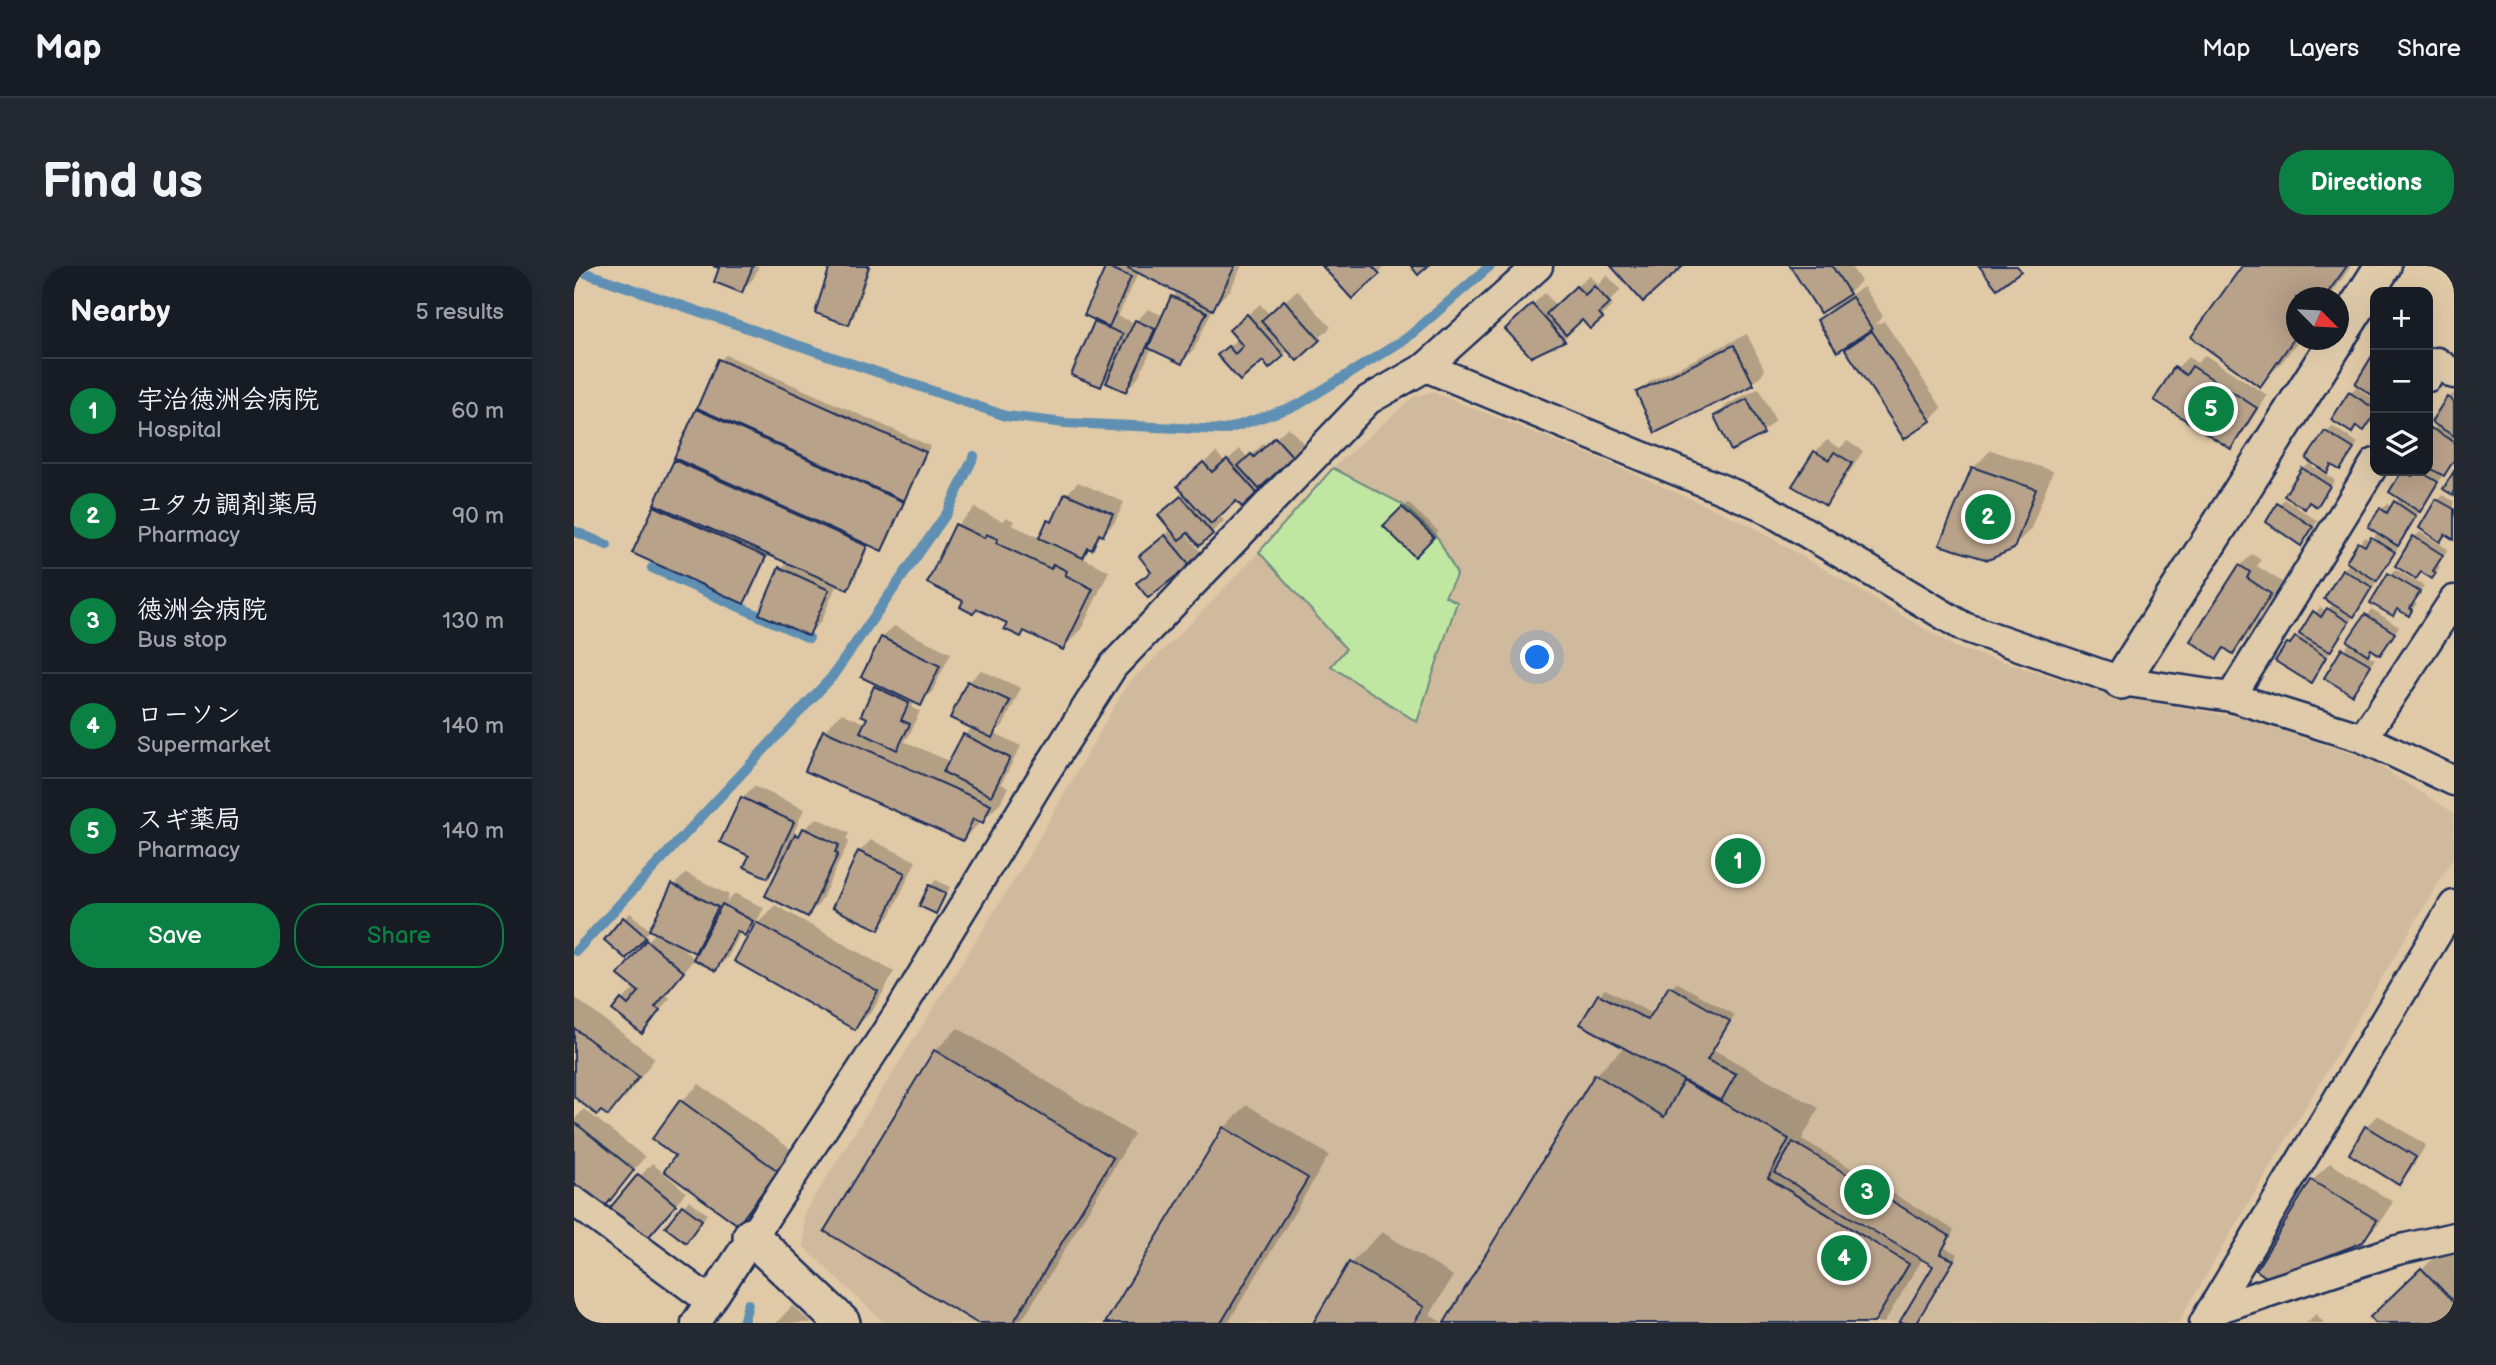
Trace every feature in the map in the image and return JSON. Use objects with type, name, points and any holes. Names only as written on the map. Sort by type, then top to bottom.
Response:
[{"type":"street","points":[[574,1201],[703,1312],[900,1011],[1113,666],[1368,400],[1426,366],[1538,266]]},
{"type":"street","points":[[2349,320],[2383,266]]},
{"type":"street","points":[[2121,681],[2330,350]]},
{"type":"street","points":[[2433,369],[2437,362],[2454,374]]},
{"type":"street","points":[[1426,366],[1760,505],[1964,627],[2121,681],[2231,697],[2363,738],[2454,781]]},
{"type":"street","points":[[2231,697],[2370,471]]},
{"type":"street","points":[[2363,738],[2454,600]]},
{"type":"street","points":[[2207,1317],[2454,905]]},
{"type":"street","points":[[751,1236],[842,1323]]},
{"type":"street","points":[[2207,1317],[2397,1250],[2454,1237]]},
{"type":"shaded area","points":[[1433,392],[1603,460],[1748,524],[1957,648],[2128,699],[2238,717],[2366,758],[2454,813],[2454,856],[2178,1323],[884,1323],[804,1247],[804,1213],[1023,866],[1126,686],[1259,552],[1346,650],[1331,666],[1417,722],[1457,601],[1445,596],[1402,504],[1333,468],[1414,396]]},
{"type":"green space","points":[[1333,468],[1402,504],[1438,538],[1457,574],[1445,596],[1457,602],[1417,722],[1331,666],[1346,649],[1259,552]]},
{"type":"building","points":[[713,266],[753,266],[742,293],[714,282],[719,268]]},
{"type":"building","points":[[830,266],[869,266],[849,325],[815,313]]},
{"type":"building","points":[[1106,266],[1131,277],[1109,327],[1084,315]]},
{"type":"building","points":[[1235,266],[1213,310],[1128,268]]},
{"type":"building","points":[[1322,266],[1372,266],[1380,274],[1352,299]]},
{"type":"building","points":[[1411,266],[1428,266],[1418,275]]},
{"type":"building","points":[[1611,266],[1683,266],[1643,302]]},
{"type":"building","points":[[1790,266],[1832,266],[1850,294],[1820,313]]},
{"type":"building","points":[[1979,266],[2017,266],[2021,271],[1997,289]]},
{"type":"building","points":[[2242,266],[2347,266],[2332,287],[2286,287],[2286,350],[2260,387],[2191,337]]},
{"type":"building","points":[[1576,286],[1585,295],[1594,286],[1610,303],[1599,313],[1603,318],[1590,329],[1582,320],[1566,335],[1546,314]]},
{"type":"building","points":[[1171,296],[1207,312],[1182,364],[1148,348]]},
{"type":"building","points":[[1852,297],[1872,329],[1837,352],[1817,320]]},
{"type":"building","points":[[1284,300],[1320,340],[1297,361],[1261,321]]},
{"type":"building","points":[[1532,304],[1565,341],[1531,357],[1505,329]]},
{"type":"building","points":[[1247,314],[1284,356],[1269,369],[1263,361],[1240,381],[1217,355],[1228,346],[1235,354],[1243,346],[1229,330]]},
{"type":"building","points":[[1135,320],[1155,329],[1126,392],[1106,383]]},
{"type":"building","points":[[1094,322],[1123,334],[1101,387],[1071,375]]},
{"type":"building","points":[[1872,331],[1931,421],[1904,439],[1845,349]]},
{"type":"building","points":[[1734,345],[1754,385],[1655,433],[1636,392]]},
{"type":"building","points":[[718,359],[926,452],[904,501],[697,408]]},
{"type":"building","points":[[2370,359],[2370,394],[2355,384]]},
{"type":"building","points":[[2192,366],[2257,408],[2231,449],[2154,400],[2174,367],[2186,375]]},
{"type":"building","points":[[2349,392],[2370,406],[2370,422],[2364,431],[2356,426],[2352,433],[2331,420]]},
{"type":"building","points":[[2447,397],[2454,402],[2454,436],[2433,423]]},
{"type":"building","points":[[1747,399],[1764,434],[1731,451],[1714,416]]},
{"type":"building","points":[[696,409],[904,502],[882,551],[674,458]]},
{"type":"building","points":[[2433,429],[2454,442],[2454,460],[2444,476],[2433,470]]},
{"type":"building","points":[[2325,431],[2354,449],[2340,470],[2331,465],[2327,473],[2306,459]]},
{"type":"building","points":[[1275,437],[1293,457],[1259,489],[1238,466],[1251,454],[1254,457]]},
{"type":"building","points":[[1814,451],[1829,460],[1834,452],[1852,463],[1826,506],[1792,486]]},
{"type":"building","points":[[1227,459],[1257,493],[1242,507],[1236,501],[1211,524],[1177,486],[1203,462],[1212,472]]},
{"type":"building","points":[[674,460],[867,546],[848,590],[654,504]]},
{"type":"building","points":[[1972,467],[2036,489],[2014,549],[1988,560],[1939,545]]},
{"type":"building","points":[[2302,468],[2330,486],[2317,507],[2309,502],[2305,509],[2284,496]]},
{"type":"building","points":[[2454,471],[2454,496],[2443,489]]},
{"type":"building","points":[[2399,476],[2428,476],[2438,482],[2420,512],[2389,492]]},
{"type":"building","points":[[1065,493],[1113,514],[1103,536],[1099,534],[1092,550],[1088,548],[1083,558],[1039,538],[1047,520],[1052,522]]},
{"type":"building","points":[[1181,496],[1213,534],[1199,546],[1188,533],[1179,540],[1158,515]]},
{"type":"building","points":[[2436,499],[2454,509],[2454,540],[2445,534],[2440,542],[2419,528]]},
{"type":"building","points":[[2394,501],[2416,516],[2398,546],[2368,527],[2380,508],[2387,513]]},
{"type":"building","points":[[2277,503],[2313,527],[2301,546],[2266,522]]},
{"type":"building","points":[[654,506],[766,557],[744,604],[632,553]]},
{"type":"building","points":[[1402,507],[1434,537],[1415,557],[1383,526]]},
{"type":"building","points":[[955,524],[984,538],[986,534],[998,539],[996,543],[1051,569],[1053,564],[1067,571],[1065,575],[1093,589],[1063,650],[1024,631],[1021,637],[1004,629],[1007,623],[977,609],[973,614],[960,607],[963,601],[927,583]]},
{"type":"building","points":[[1165,535],[1190,565],[1148,598],[1136,583],[1151,572],[1139,556]]},
{"type":"building","points":[[2413,536],[2443,555],[2433,571],[2436,573],[2432,579],[2421,572],[2416,579],[2395,566]]},
{"type":"building","points":[[2371,537],[2395,552],[2377,581],[2346,562],[2358,542],[2365,546]]},
{"type":"building","points":[[2239,565],[2250,572],[2247,578],[2271,594],[2233,654],[2224,648],[2217,659],[2190,641]]},
{"type":"building","points":[[779,567],[829,590],[809,636],[759,614]]},
{"type":"building","points":[[2342,569],[2372,587],[2354,617],[2324,599]]},
{"type":"building","points":[[2388,573],[2420,592],[2410,608],[2412,610],[2409,616],[2397,609],[2393,616],[2370,603]]},
{"type":"building","points":[[2327,608],[2349,622],[2330,652],[2299,634],[2313,611],[2321,617]]},
{"type":"building","points":[[2365,614],[2395,633],[2380,655],[2371,649],[2368,655],[2347,641]]},
{"type":"building","points":[[881,637],[940,666],[921,706],[861,677]]},
{"type":"building","points":[[2295,637],[2326,657],[2311,683],[2275,661],[2287,643],[2290,644]]},
{"type":"building","points":[[2342,648],[2371,665],[2352,695],[2324,678]]},
{"type":"building","points":[[967,681],[1010,701],[992,738],[950,718]]},
{"type":"building","points":[[874,686],[909,703],[901,720],[910,724],[897,750],[860,732],[867,718],[861,715]]},
{"type":"building","points":[[823,730],[991,805],[983,823],[973,819],[963,841],[805,771]]},
{"type":"building","points":[[963,734],[1010,758],[991,796],[943,772]]},
{"type":"building","points":[[741,797],[794,822],[768,878],[744,867],[749,856],[720,842]]},
{"type":"building","points":[[803,828],[839,845],[835,852],[838,854],[808,917],[765,896],[795,834],[799,836]]},
{"type":"building","points":[[858,851],[905,873],[879,930],[832,908]]},
{"type":"building","points":[[672,884],[718,907],[695,953],[649,930]]},
{"type":"building","points":[[929,885],[946,893],[936,914],[919,906]]},
{"type":"building","points":[[722,904],[753,921],[745,936],[737,931],[716,971],[693,959]]},
{"type":"building","points":[[623,917],[646,937],[626,959],[604,940]]},
{"type":"building","points":[[756,922],[878,991],[855,1030],[734,961]]},
{"type":"building","points":[[646,940],[684,972],[655,1007],[660,1010],[642,1034],[612,1010],[621,999],[628,1005],[639,992],[618,975]]},
{"type":"building","points":[[1669,986],[1730,1021],[1707,1060],[1736,1074],[1721,1101],[1580,1024],[1598,994],[1648,1020]]},
{"type":"building","points":[[574,1028],[639,1077],[608,1116],[601,1111],[597,1115],[574,1097]]},
{"type":"building","points":[[934,1050],[1113,1158],[1013,1323],[977,1323],[824,1231]]},
{"type":"building","points":[[1595,1074],[1664,1117],[1683,1081],[1789,1139],[1768,1178],[1909,1264],[1874,1323],[1444,1323]]},
{"type":"building","points":[[680,1100],[778,1171],[738,1225],[664,1171],[675,1156],[652,1139]]},
{"type":"building","points":[[574,1122],[634,1170],[604,1208],[574,1183]]},
{"type":"building","points":[[2365,1126],[2416,1157],[2399,1185],[2349,1154]]},
{"type":"building","points":[[1223,1127],[1308,1178],[1221,1323],[1105,1323]]},
{"type":"building","points":[[1793,1142],[1950,1236],[1940,1254],[1954,1260],[1916,1323],[1899,1323],[1933,1266],[1775,1173]]},
{"type":"building","points":[[638,1174],[676,1205],[646,1240],[609,1209]]},
{"type":"building","points":[[2311,1180],[2377,1220],[2363,1242],[2269,1279],[2256,1270]]},
{"type":"building","points":[[682,1205],[702,1220],[686,1243],[665,1227]]},
{"type":"building","points":[[1349,1262],[1424,1307],[1414,1323],[1313,1323]]},
{"type":"building","points":[[2421,1268],[2454,1302],[2454,1323],[2375,1323],[2370,1317]]},
{"type":"waterway","points":[[574,269],[1006,416],[1065,423],[1225,430],[1298,405],[1407,338],[1490,266]]},
{"type":"waterway","points":[[576,951],[831,678],[947,513],[974,456]]},
{"type":"waterway","points":[[574,531],[607,545]]},
{"type":"waterway","points":[[652,568],[809,638]]},
{"type":"waterway","points":[[743,1323],[748,1304]]},
{"type":"place","name":"スギ薬局","points":[[2211,409]]},
{"type":"place","name":"ユタカ調剤薬局","points":[[1988,517]]},
{"type":"place","name":"宇治徳洲会病院","points":[[1738,861]]},
{"type":"place","name":"徳洲会病院","points":[[1867,1192]]},
{"type":"place","name":"ローソン","points":[[1844,1258]]}]
